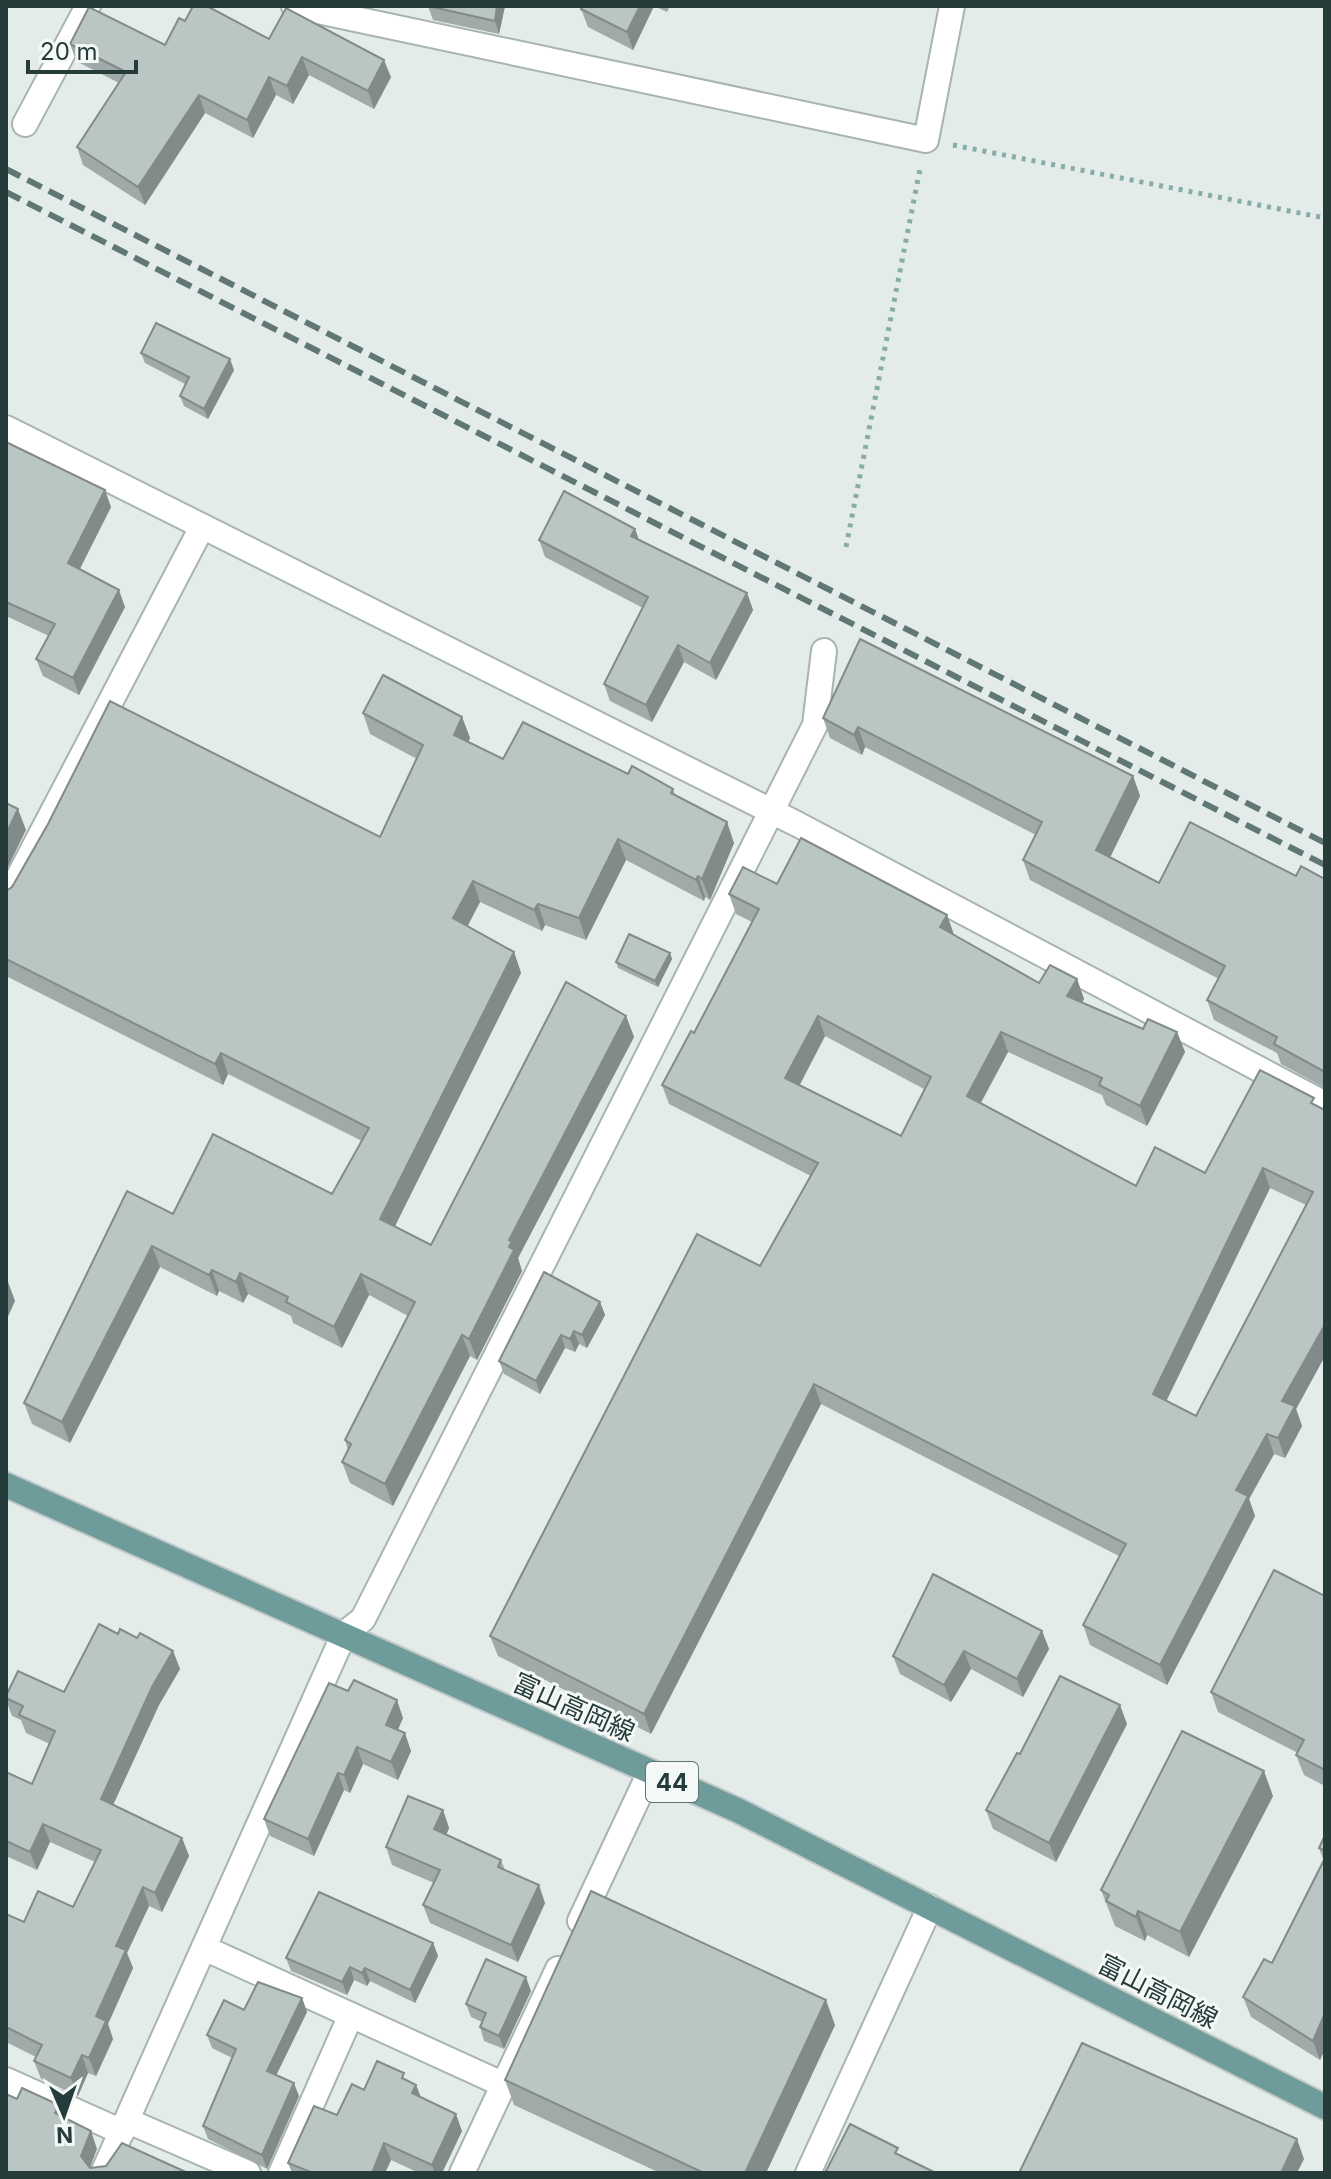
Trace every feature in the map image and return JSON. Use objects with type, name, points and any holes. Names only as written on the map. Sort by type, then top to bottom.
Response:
[{"type":"main road","name":"富山高岡線","points":[[6,1485],[737,1810],[1325,2107]]},
{"type":"street","points":[[25,124],[88,6]]},
{"type":"street","points":[[294,6],[400,17],[926,140],[952,6]]},
{"type":"street","points":[[6,428],[770,811],[1325,1104]]},
{"type":"street","points":[[6,901],[202,527]]},
{"type":"street","points":[[103,2173],[344,1634],[363,1619],[815,725],[824,651]]},
{"type":"street","points":[[462,2173],[650,1772]]},
{"type":"street","points":[[808,2173],[930,1907]]},
{"type":"street","points":[[204,1948],[502,2084]]},
{"type":"street","points":[[281,2173],[351,2015]]},
{"type":"street","points":[[6,2080],[248,2173]]},
{"type":"path","points":[[846,547],[926,140],[1325,218]]},
{"type":"building","points":[[193,6],[207,6],[269,39],[286,8],[384,60],[368,91],[302,57],[287,86],[269,77],[247,120],[199,95],[138,187],[77,147],[126,72],[70,44],[89,7],[165,45],[179,18],[185,21]]},
{"type":"building","points":[[428,6],[497,6],[495,21]]},
{"type":"building","points":[[583,6],[640,6],[627,32],[581,9]]},
{"type":"building","points":[[156,323],[230,359],[204,409],[180,396],[189,377],[141,353]]},
{"type":"building","points":[[6,442],[105,490],[68,563],[119,590],[73,678],[36,659],[55,624],[6,602]]},
{"type":"building","points":[[564,491],[635,529],[631,536],[747,593],[710,663],[678,645],[646,705],[604,684],[648,597],[539,540]]},
{"type":"building","points":[[860,639],[1133,776],[1096,850],[1159,883],[1190,822],[1296,876],[1301,866],[1325,879],[1325,1072],[1274,1044],[1277,1037],[1207,1000],[1225,966],[1023,860],[1042,822],[858,727],[854,735],[823,718]]},
{"type":"building","points":[[383,675],[462,717],[454,735],[503,759],[523,722],[628,774],[632,766],[673,789],[671,793],[727,822],[702,879],[698,876],[696,880],[618,839],[579,918],[538,904],[534,910],[473,881],[453,918],[514,952],[380,1219],[431,1245],[566,982],[626,1016],[509,1240],[512,1241],[509,1247],[514,1250],[469,1339],[462,1335],[385,1484],[342,1462],[351,1444],[345,1440],[415,1302],[361,1274],[334,1327],[286,1302],[288,1297],[240,1273],[236,1282],[212,1270],[209,1275],[152,1246],[62,1422],[24,1403],[127,1191],[173,1214],[213,1134],[332,1194],[369,1128],[221,1053],[215,1064],[6,959],[6,891],[12,887],[48,824],[110,701],[380,837],[423,745],[363,713]]},
{"type":"building","points":[[6,803],[18,809],[6,834]]},
{"type":"building","points":[[801,838],[947,915],[940,927],[1039,983],[1050,965],[1077,979],[1067,996],[1143,1029],[1148,1019],[1177,1032],[1140,1106],[1099,1085],[1102,1078],[1001,1032],[967,1096],[1136,1186],[1155,1147],[1205,1173],[1260,1070],[1314,1098],[1311,1103],[1325,1110],[1325,1329],[1282,1401],[1295,1406],[1278,1438],[1267,1434],[1236,1490],[1248,1496],[1160,1665],[1083,1625],[1126,1544],[814,1384],[644,1714],[490,1636],[697,1234],[760,1266],[818,1163],[662,1085],[691,1031],[694,1033],[759,909],[729,894],[743,867],[777,884]],"holes":[[[818,1016],[931,1077],[901,1136],[785,1078]],[[1263,1168],[1313,1192],[1196,1416],[1153,1394]]]},
{"type":"building","points":[[629,934],[670,953],[655,981],[616,962]]},
{"type":"building","points":[[544,1272],[600,1302],[582,1335],[574,1331],[570,1339],[561,1335],[536,1381],[499,1361]]},
{"type":"building","points":[[1274,1570],[1325,1596],[1325,1770],[1296,1755],[1304,1740],[1211,1692]]},
{"type":"building","points":[[933,1574],[1042,1631],[1017,1679],[964,1651],[944,1685],[893,1656]]},
{"type":"building","points":[[99,1624],[118,1634],[120,1629],[137,1638],[140,1633],[173,1651],[152,1687],[101,1799],[182,1838],[155,1893],[143,1887],[116,1946],[126,1950],[96,2016],[106,2021],[89,2058],[82,2055],[71,2078],[34,2061],[42,2045],[6,2027],[6,1914],[24,1922],[38,1891],[73,1907],[101,1850],[43,1824],[30,1852],[6,1841],[6,1772],[32,1784],[55,1731],[19,1715],[23,1706],[6,1696],[18,1671],[64,1692]]},
{"type":"building","points":[[1060,1676],[1120,1705],[1049,1843],[986,1810],[1017,1753],[1020,1754]]},
{"type":"building","points":[[354,1680],[397,1700],[386,1725],[405,1733],[391,1762],[357,1747],[344,1775],[338,1773],[308,1839],[264,1819],[329,1683],[348,1691]]},
{"type":"building","points":[[1182,1731],[1264,1771],[1180,1932],[1138,1911],[1136,1917],[1106,1901],[1109,1895],[1101,1890]]},
{"type":"building","points":[[408,1796],[443,1810],[434,1829],[501,1860],[498,1867],[539,1885],[511,1945],[423,1905],[440,1870],[386,1847]]},
{"type":"building","points":[[1325,1835],[1325,1851],[1319,1848]]},
{"type":"building","points":[[1325,1858],[1325,2013],[1313,2041],[1243,1997],[1264,1959],[1272,1963]]},
{"type":"building","points":[[591,1891],[826,2000],[745,2173],[704,2173],[505,2080]]},
{"type":"building","points":[[319,1892],[433,1943],[410,1990],[365,1968],[362,1973],[350,1967],[342,1982],[286,1958]]},
{"type":"building","points":[[486,1959],[526,1977],[499,2036],[480,2027],[486,2013],[466,2004]]},
{"type":"building","points":[[258,1982],[302,1998],[267,2071],[294,2083],[262,2155],[203,2126],[236,2049],[207,2035],[224,2000],[244,2010]]},
{"type":"building","points":[[1082,2043],[1297,2139],[1281,2173],[1019,2173]]},
{"type":"building","points":[[377,2061],[404,2073],[402,2078],[416,2085],[412,2093],[456,2114],[432,2165],[384,2143],[372,2173],[313,2173],[288,2163],[314,2106],[337,2115],[352,2084],[364,2090]]},
{"type":"building","points":[[22,2088],[59,2105],[55,2113],[91,2131],[81,2156],[90,2168],[106,2166],[122,2143],[188,2173],[6,2173],[6,2094],[17,2099]]},
{"type":"building","points":[[850,2124],[898,2148],[895,2153],[936,2173],[825,2173]]},
{"type":"railway","points":[[6,169],[1325,843]]},
{"type":"railway","points":[[6,192],[1325,865]]}]
